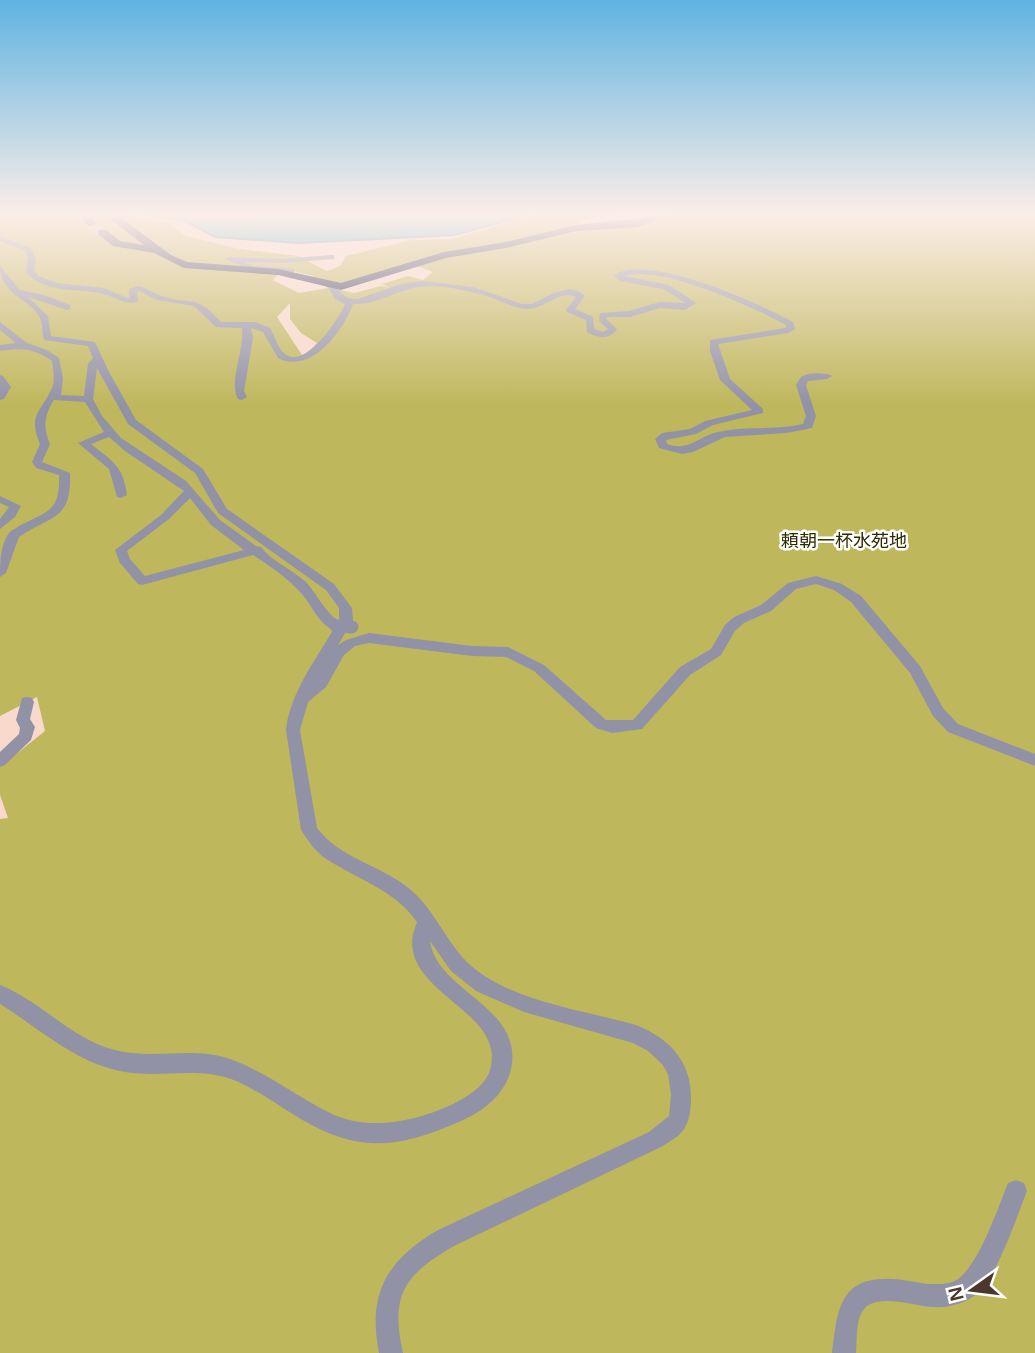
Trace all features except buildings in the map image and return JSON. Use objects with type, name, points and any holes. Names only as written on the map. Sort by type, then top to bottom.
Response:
[{"type":"highway","points":[[304,278],[332,286],[350,285],[371,278]]},
{"type":"street","points":[[5,278],[44,316],[47,338],[88,342],[132,422],[199,471],[222,511],[330,587],[340,598],[346,620],[300,700],[293,730],[309,830],[331,856],[402,893],[458,966],[489,989],[636,1034],[657,1044],[675,1062],[682,1084],[681,1107],[677,1123],[656,1139],[420,1252],[405,1266],[385,1306],[385,1328],[391,1353]]},
{"type":"street","points":[[38,278],[104,291],[127,302],[135,300],[132,291],[141,289],[159,298],[195,301],[209,311],[219,325],[247,325],[267,330],[281,356],[297,359],[325,342],[350,301]]},
{"type":"street","points":[[332,286],[335,293],[350,301],[373,300],[387,296],[402,286],[417,284],[492,294],[524,306],[550,301],[561,292],[575,292],[581,296],[570,310],[590,319],[590,330],[593,333],[604,334],[613,328],[603,321],[603,315],[635,313],[660,305],[685,307],[692,303],[666,287],[623,278]]},
{"type":"street","points":[[665,278],[716,288],[790,324],[791,329],[713,342],[716,357],[724,367],[724,380],[759,411],[709,423],[692,432],[666,435],[660,439],[663,446],[678,451],[693,450],[721,434],[788,431],[808,426],[811,416],[801,384],[810,377],[827,376]]},
{"type":"street","points":[[17,292],[41,297],[67,307]]},
{"type":"street","points":[[0,325],[24,345],[56,360],[58,383],[54,394],[43,406],[38,431],[45,444],[37,461],[40,466],[64,472],[63,506],[14,535],[7,547],[5,565],[0,573]]},
{"type":"street","points":[[242,397],[239,382],[248,338],[247,325]]},
{"type":"street","points":[[0,348],[24,345]]},
{"type":"street","points":[[0,354],[37,349]]},
{"type":"street","points":[[98,358],[92,362],[95,378],[88,399],[108,434],[191,491],[218,526],[291,573],[328,621],[336,625],[352,626]]},
{"type":"street","points":[[0,377],[6,387],[0,397]]},
{"type":"street","points":[[54,394],[58,398],[88,399]]},
{"type":"street","points":[[108,434],[83,443],[107,458],[120,481],[121,495]]},
{"type":"street","points":[[107,458],[127,449]]},
{"type":"street","points":[[191,491],[165,517],[121,550],[124,560],[142,581],[257,550]]},
{"type":"street","points":[[0,499],[15,506],[13,513],[0,525]]},
{"type":"street","points":[[300,700],[322,684],[336,654],[352,640],[369,638],[508,652],[539,668],[601,724],[612,727],[637,725],[685,671],[716,652],[730,628],[739,620],[766,608],[792,586],[816,580],[838,587],[856,599],[915,670],[938,712],[953,728],[1035,760]]},
{"type":"street","points":[[0,761],[26,736],[28,727],[23,720],[27,702]]},
{"type":"street","points":[[0,994],[88,1050],[116,1061],[207,1062],[267,1086],[342,1129],[396,1134],[435,1123],[478,1102],[492,1088],[501,1070],[502,1051],[497,1035],[424,964],[419,934],[426,921]]},
{"type":"street","points":[[844,1353],[850,1310],[862,1293],[881,1287],[919,1297],[939,1298],[965,1288],[974,1278],[1002,1226],[1016,1191]]},
{"type":"green space","name":"頼朝一杯水苑地","points":[[0,278],[275,278],[273,280],[299,293],[328,288],[312,278],[370,278],[332,288],[354,293],[381,286],[390,288],[382,284],[401,278],[1035,278],[1035,1353],[0,1353],[0,819],[8,818],[0,795],[0,767],[45,731],[37,697],[0,716]],"holes":[[[290,303],[290,319],[301,333],[317,343],[304,358],[277,317]]]}]
